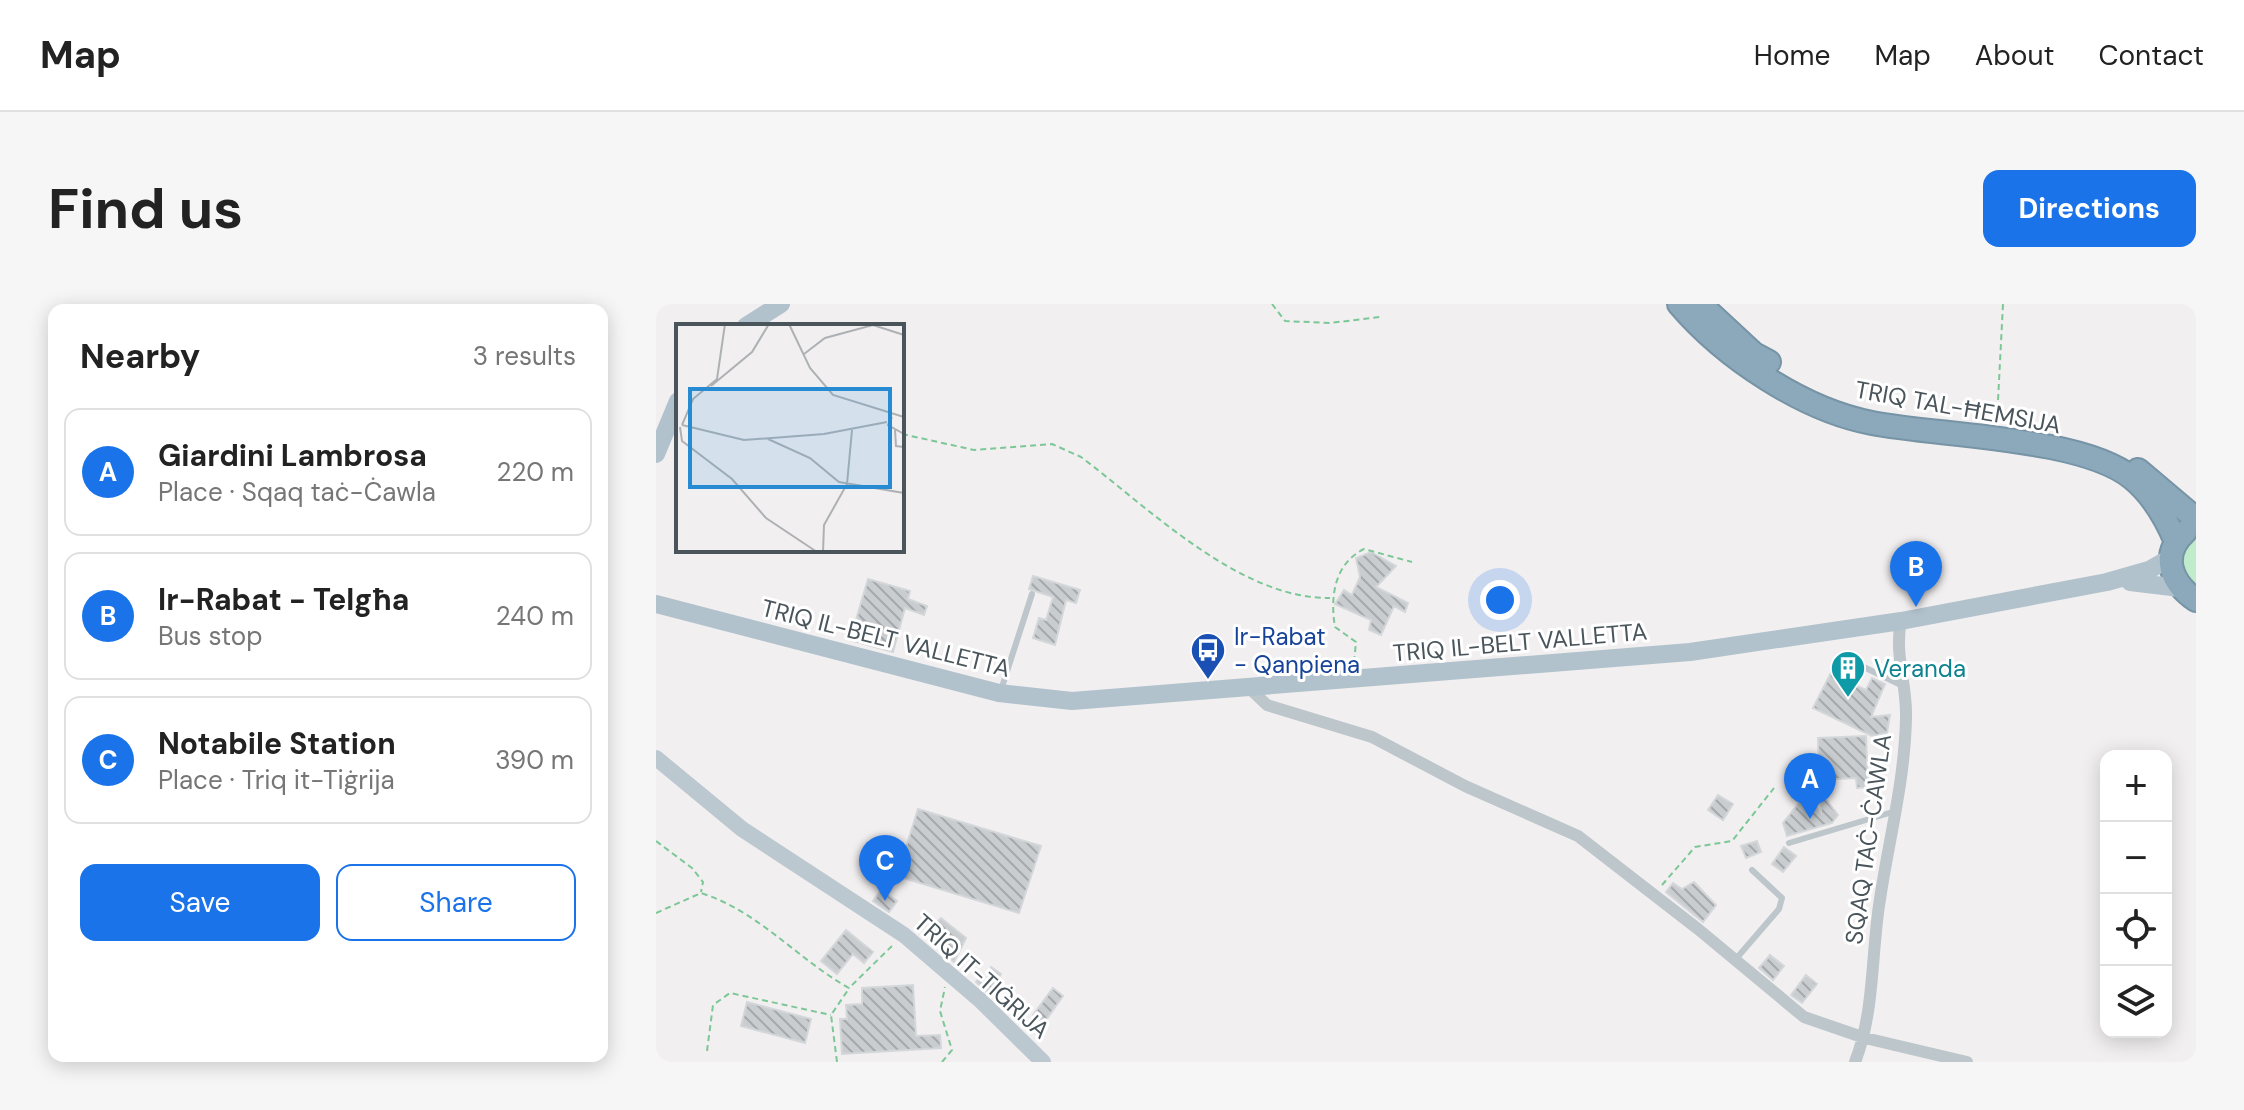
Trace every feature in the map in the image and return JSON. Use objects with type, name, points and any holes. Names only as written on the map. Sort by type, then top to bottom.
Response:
[{"type":"highway","name":"TRIQ TAL-ĦEMSIJA","points":[[1679,304],[1731,356],[1825,407],[1870,423],[2035,445],[2097,460],[2131,477],[2166,518],[2173,550],[2173,577],[2189,594]]},
{"type":"highway","name":"TRIQ TAL-ĦEMSIJA","points":[[1700,304],[1754,354],[1835,400],[1890,416],[2089,444],[2121,457],[2196,519]]},
{"type":"highway","points":[[2121,457],[2150,469],[2196,498]]},
{"type":"highway","points":[[2173,550],[2196,527]]},
{"type":"main road","points":[[749,324],[781,304]]},
{"type":"main road","points":[[657,446],[676,405]]},
{"type":"main road","name":"TRIQ IL-BELT VALLETTA","points":[[656,604],[999,693],[1072,701],[1690,652],[1901,621],[2107,582],[2149,570],[2173,550]]},
{"type":"main road","name":"TRIQ IL-BELT VALLETTA","points":[[2107,582],[2152,582],[2189,594]]},
{"type":"main road","name":"TRIQ IT-TIĠRIJA","points":[[656,758],[742,829],[904,935],[954,977],[1043,1062]]},
{"type":"street","name":"SQAQ TAĊ-ĊAWLA","points":[[1855,1062],[1865,1038],[1879,901],[1896,811],[1906,719],[1905,687],[1896,645],[1901,621]]},
{"type":"street","points":[[1248,687],[1267,705],[1372,737],[1465,786],[1578,836],[1804,1017],[1865,1038],[1967,1062]]},
{"type":"lane","points":[[999,693],[1032,594]]},
{"type":"lane","points":[[1845,658],[1905,687]]},
{"type":"lane","points":[[1789,843],[1896,811]]},
{"type":"lane","points":[[1735,960],[1779,909],[1782,898],[1752,870]]},
{"type":"path","points":[[1272,304],[1285,321],[1330,323],[1380,317]]},
{"type":"path","points":[[1997,429],[2003,304]]},
{"type":"path","points":[[904,434],[974,450],[1052,444],[1081,457],[1234,573],[1301,598],[1330,598]]},
{"type":"path","points":[[1353,679],[1356,642],[1335,627],[1330,598],[1350,556],[1364,549],[1412,562]]},
{"type":"path","points":[[1654,895],[1695,847],[1732,841],[1774,788]]},
{"type":"path","points":[[656,841],[692,868],[703,882],[701,893]]},
{"type":"path","points":[[656,913],[701,893],[728,902],[766,925],[822,973],[849,988]]},
{"type":"path","points":[[837,1062],[831,1015],[849,988],[904,935]]},
{"type":"path","points":[[942,1062],[952,1050],[940,1011],[940,996],[954,977]]},
{"type":"path","points":[[707,1051],[713,1005],[730,993],[831,1015]]},
{"type":"green space","points":[[2196,537],[2196,590],[2182,578],[2181,550]]},
{"type":"building","points":[[1371,552],[1396,566],[1376,587],[1408,603],[1405,612],[1394,606],[1381,635],[1369,630],[1371,620],[1335,604],[1344,590],[1352,595],[1360,577],[1356,558]]},
{"type":"building","points":[[1033,576],[1080,590],[1076,603],[1066,600],[1055,645],[1033,638],[1039,618],[1046,620],[1053,597],[1029,589]]},
{"type":"building","points":[[868,579],[910,591],[908,599],[927,606],[924,615],[905,608],[893,652],[850,640]]},
{"type":"building","name":"Veranda","points":[[1837,661],[1853,668],[1846,681],[1866,690],[1872,678],[1885,684],[1871,717],[1890,715],[1887,733],[1872,736],[1813,708]]},
{"type":"building","points":[[1866,736],[1868,787],[1857,788],[1856,778],[1819,780],[1818,738]]},
{"type":"building","points":[[1820,791],[1838,815],[1832,823],[1787,836],[1783,823],[1805,795],[1821,812]]},
{"type":"building","points":[[1718,795],[1733,804],[1723,820],[1708,810]]},
{"type":"building","points":[[918,809],[1041,846],[1019,913],[897,876]]},
{"type":"building","points":[[1757,841],[1761,852],[1746,858],[1741,846]]},
{"type":"building","points":[[1784,847],[1796,856],[1783,872],[1772,864]]},
{"type":"building","points":[[1694,882],[1716,905],[1703,922],[1666,892],[1673,883],[1682,889]]},
{"type":"building","points":[[881,890],[897,901],[889,912],[873,901]]},
{"type":"building","points":[[941,918],[966,938],[954,962],[925,934]]},
{"type":"building","points":[[846,930],[873,952],[864,963],[853,954],[837,974],[821,961]]},
{"type":"building","points":[[1770,955],[1784,966],[1773,980],[1759,968]]},
{"type":"building","points":[[991,967],[1001,974],[988,993],[976,982],[982,974],[987,979]]},
{"type":"building","points":[[1806,975],[1817,984],[1802,1003],[1791,995]]},
{"type":"building","points":[[913,985],[916,1036],[940,1035],[941,1048],[842,1054],[840,1019],[847,1019],[846,1005],[862,1004],[862,988]]},
{"type":"building","points":[[1053,988],[1063,996],[1044,1023],[1033,1015]]},
{"type":"building","points":[[747,1002],[811,1019],[805,1043],[741,1026]]},
{"type":"place","name":"Ir-Rabat - Telgħa","points":[[1916,607]]},
{"type":"place","name":"Ir-Rabat - Qanpiena","points":[[1208,681]]},
{"type":"place","name":"Veranda","points":[[1848,699]]},
{"type":"place","name":"Giardini Lambrosa","points":[[1810,819]]},
{"type":"place","name":"Notabile Station","points":[[885,901]]}]
